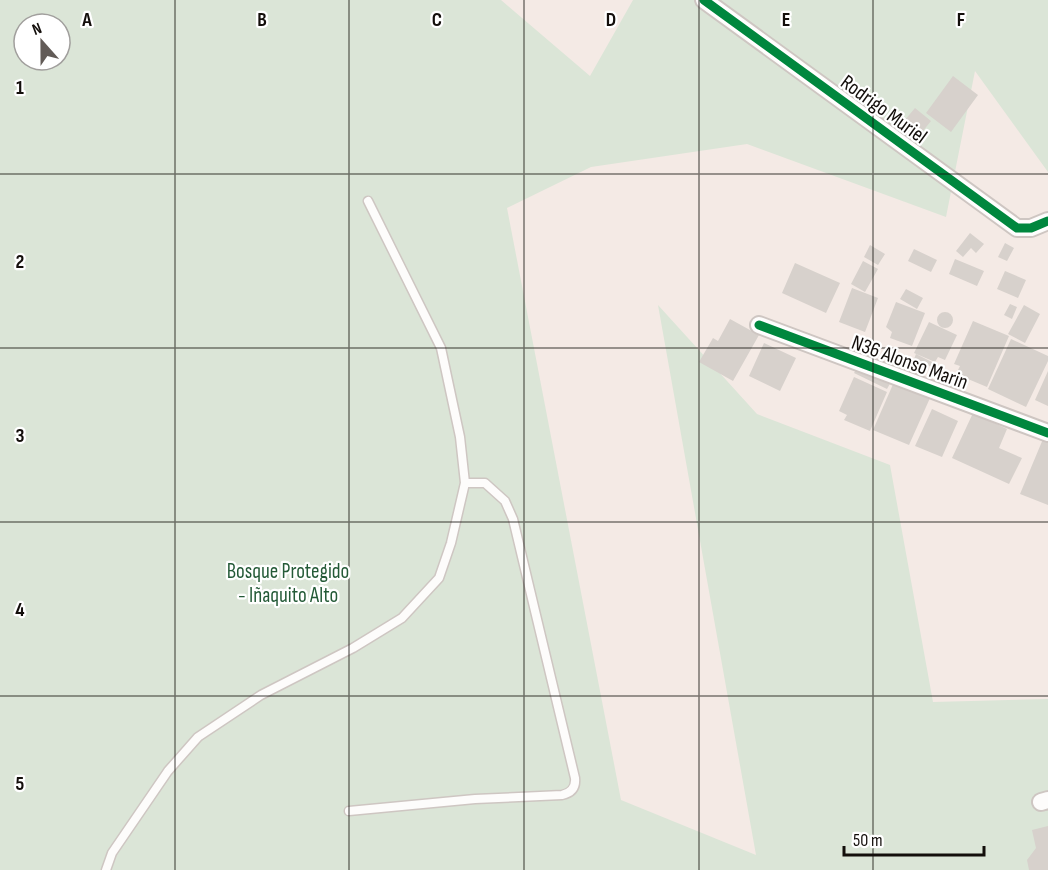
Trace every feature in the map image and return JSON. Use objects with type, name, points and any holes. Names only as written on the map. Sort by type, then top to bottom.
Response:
[{"type":"street","name":"Rodrigo Muriel","points":[[704,0],[1017,228],[1031,228],[1048,221]]},
{"type":"street","name":"N36 Alonso Marin","points":[[759,325],[1048,433]]},
{"type":"lane","points":[[106,870],[112,854],[168,771],[198,737],[261,696],[353,648],[402,618],[439,578],[451,543],[465,483],[460,437],[441,348],[368,201]]},
{"type":"lane","points":[[349,811],[475,799],[562,795],[574,786],[575,778],[513,519],[505,501],[485,483],[465,483]]},
{"type":"green space","name":"Bosque Protegido - Iñaquito Alto","points":[[0,0],[501,0],[590,76],[633,0],[1048,0],[1048,172],[975,71],[946,217],[747,144],[591,167],[507,208],[621,800],[756,855],[658,305],[757,414],[890,465],[933,702],[1048,699],[1048,870],[0,870]]},
{"type":"building","points":[[953,76],[978,95],[951,132],[926,113]]},
{"type":"building","points":[[915,108],[931,121],[914,142],[905,134],[911,127],[904,121]]},
{"type":"building","points":[[970,233],[984,244],[976,253],[971,248],[963,257],[956,251]]},
{"type":"building","points":[[1005,243],[1014,248],[1007,261],[998,257]]},
{"type":"building","points":[[870,245],[885,254],[878,265],[864,257]]},
{"type":"building","points":[[914,249],[937,260],[931,272],[908,261]]},
{"type":"building","points":[[955,259],[984,271],[977,286],[949,274]]},
{"type":"building","points":[[863,261],[878,269],[865,292],[851,284]]},
{"type":"building","points":[[795,263],[840,283],[826,313],[782,293]]},
{"type":"building","points":[[1005,271],[1026,280],[1018,298],[997,289]]},
{"type":"building","points":[[852,288],[878,298],[865,332],[839,322]]},
{"type":"building","points":[[906,289],[923,298],[917,309],[900,299]]},
{"type":"building","points":[[896,302],[925,313],[912,346],[890,338],[892,332],[886,327]]},
{"type":"building","points":[[1010,304],[1017,307],[1012,319],[1004,315]]},
{"type":"building","points":[[1024,305],[1040,314],[1025,343],[1008,334]]},
{"type":"building","points":[[942,312],[948,312],[953,320],[951,326],[942,328],[937,323],[937,317]]},
{"type":"building","points":[[730,319],[759,335],[733,381],[699,362],[713,338],[718,341]]},
{"type":"building","points":[[973,321],[1009,336],[987,387],[956,374],[960,366],[954,364]]},
{"type":"building","points":[[929,322],[957,335],[945,360],[938,357],[935,362],[914,353]]},
{"type":"building","points":[[1011,339],[1048,356],[1048,361],[1026,407],[988,389]]},
{"type":"building","points":[[764,343],[796,358],[780,391],[749,376]]},
{"type":"building","points":[[916,354],[936,364],[934,368],[914,359]]},
{"type":"building","points":[[859,365],[892,380],[887,389],[854,373]]},
{"type":"building","points":[[1048,371],[1048,406],[1035,400]]},
{"type":"building","points":[[854,377],[887,392],[870,431],[844,420],[847,415],[839,411]]},
{"type":"building","points":[[894,382],[930,398],[909,445],[873,430]]},
{"type":"building","points":[[932,409],[958,421],[942,457],[915,446]]},
{"type":"building","points":[[973,413],[1007,429],[999,448],[1022,458],[1009,484],[952,458]]},
{"type":"building","points":[[1043,439],[1048,441],[1048,505],[1020,494]]},
{"type":"building","points":[[1048,826],[1048,870],[1029,870],[1027,860],[1036,848],[1032,830]]},
{"type":"cycle path","points":[[704,0],[1017,228],[1031,228],[1048,221]]},
{"type":"cycle path","points":[[759,325],[1048,433]]}]
